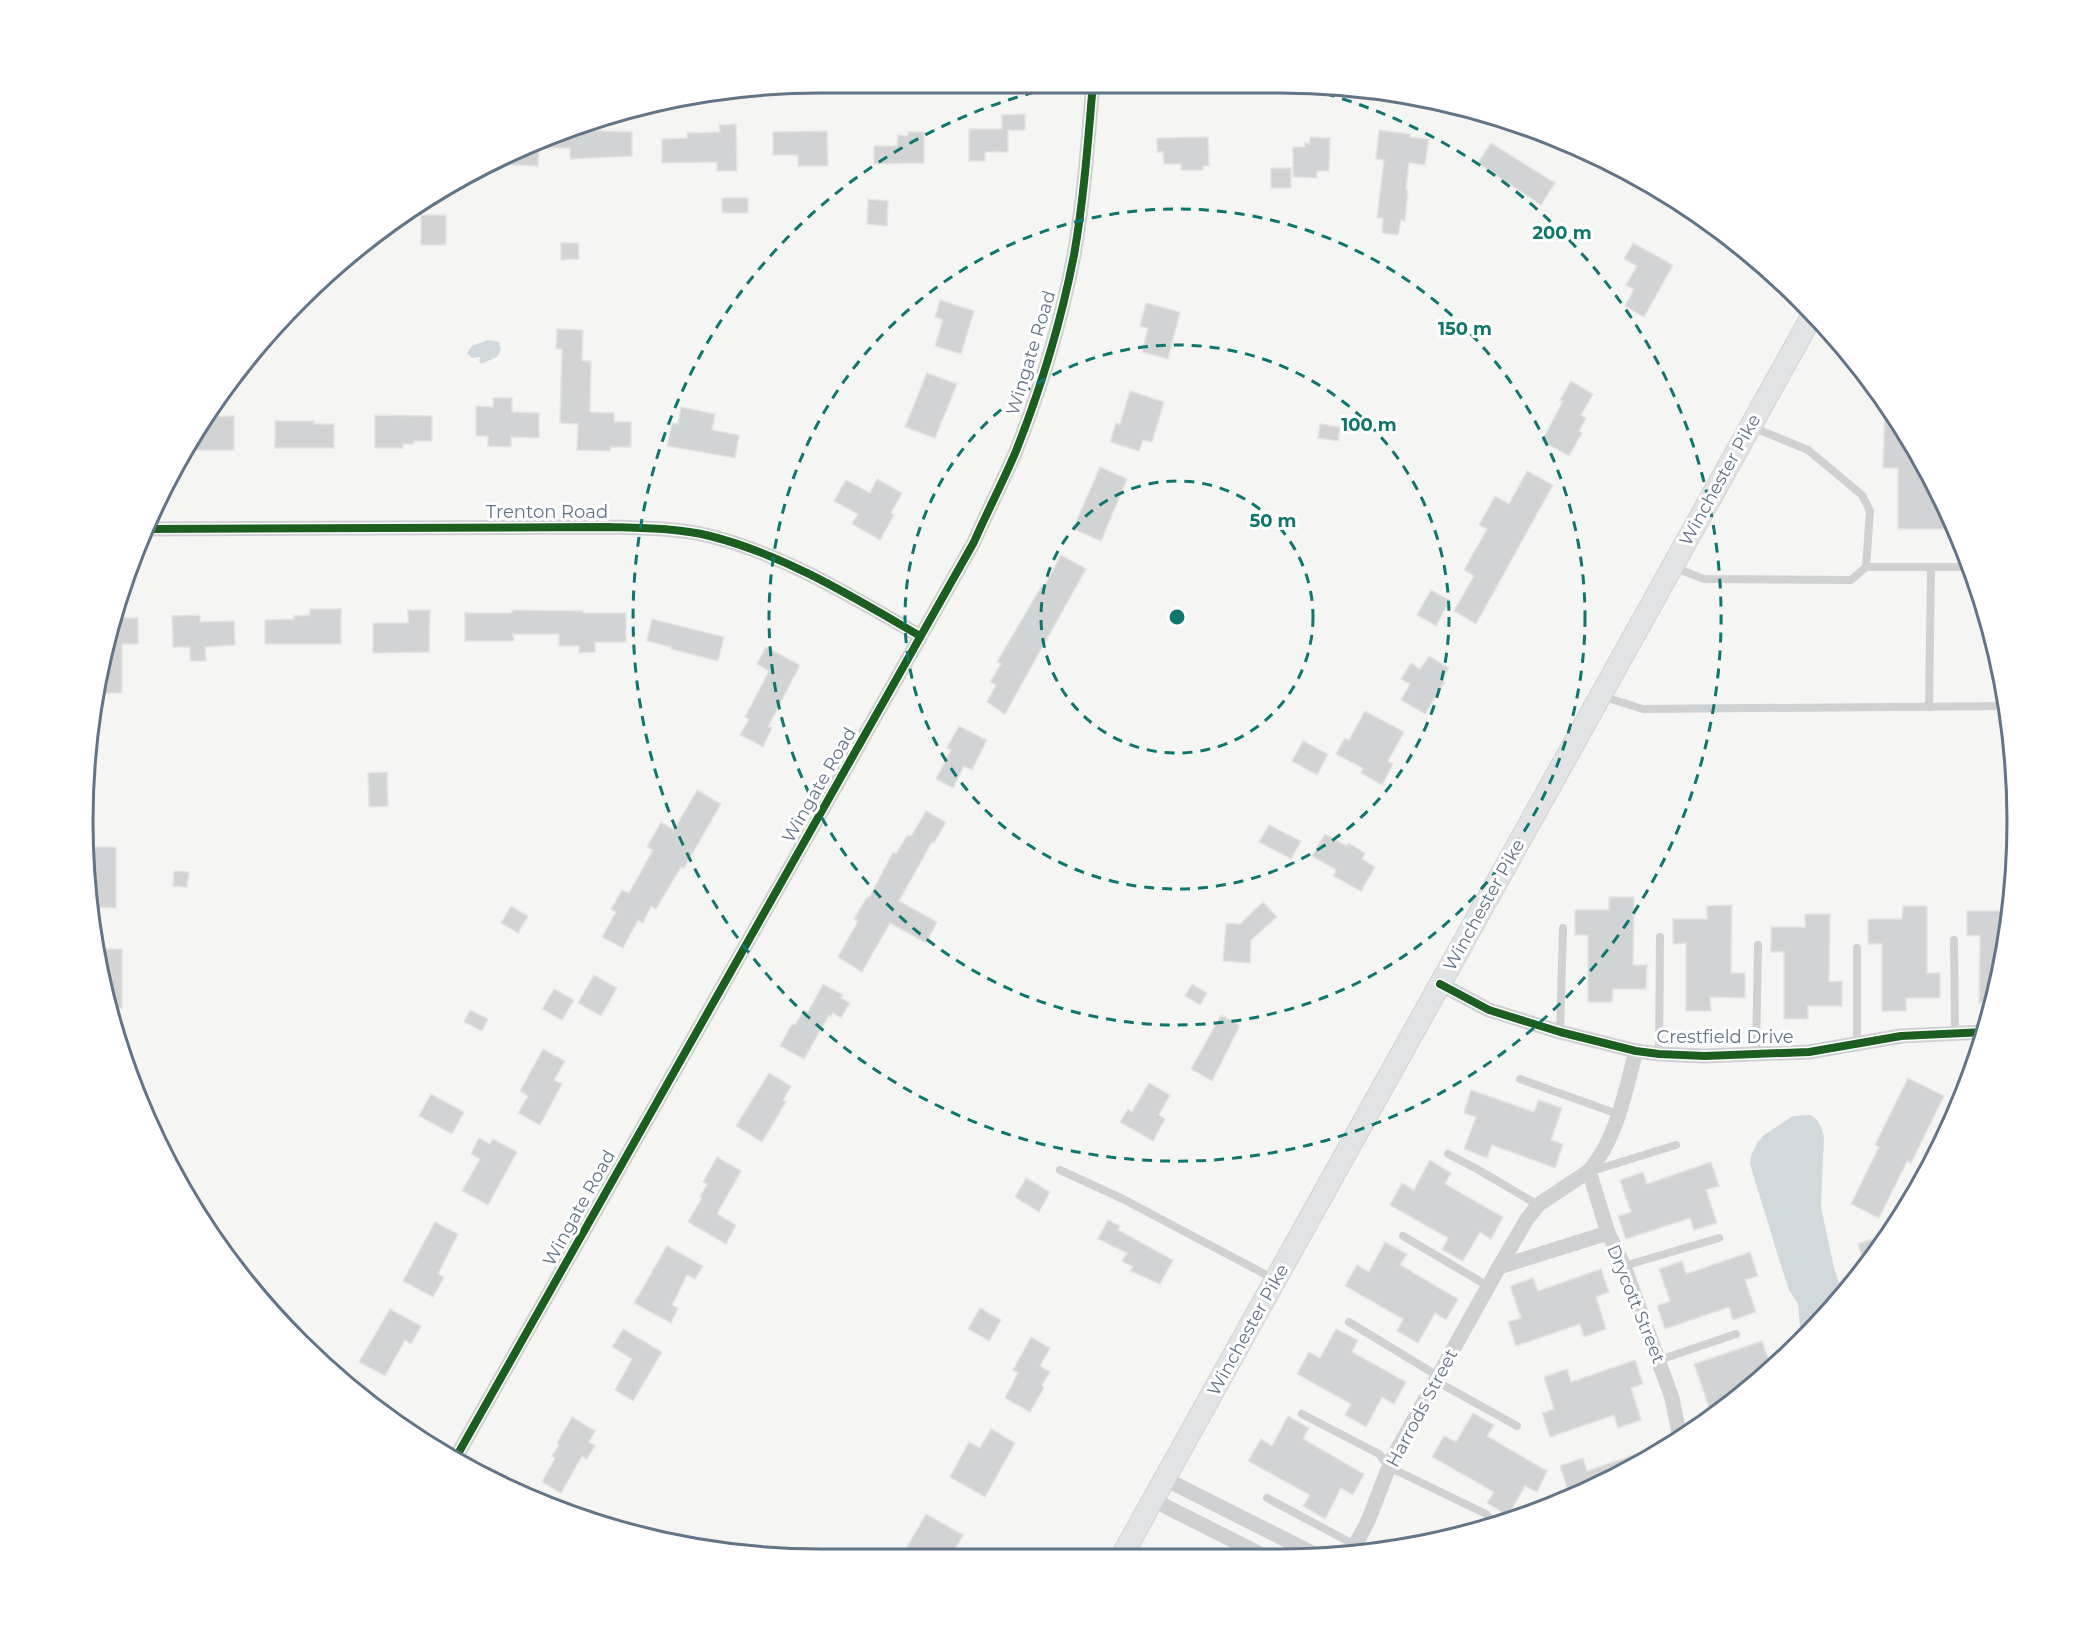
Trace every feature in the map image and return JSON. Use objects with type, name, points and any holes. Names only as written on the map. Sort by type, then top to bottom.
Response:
[{"type":"main road","name":"Winchester Pike","points":[[1125,1549],[1809,322]]},
{"type":"street","name":"Wingate Road","points":[[459,1452],[974,542],[1015,452],[1040,385],[1061,312],[1074,255],[1084,185],[1092,93]]},
{"type":"street","name":"Trenton Road","points":[[154,529],[609,527],[708,535],[768,555],[850,596],[920,636]]},
{"type":"street","name":"Crestfield Drive","points":[[1440,984],[1489,1010],[1560,1032],[1635,1051],[1659,1054],[1756,1055],[1809,1052],[1901,1036],[1975,1032]]},
{"type":"street","name":"Harrods Street","points":[[1355,1545],[1368,1521],[1389,1467],[1527,1219],[1538,1205],[1589,1171],[1606,1145],[1618,1114],[1635,1051]]},
{"type":"street","name":"Drycott Street","points":[[1589,1171],[1608,1233],[1624,1266],[1659,1360],[1672,1398],[1678,1429]]},
{"type":"street","points":[[1499,1267],[1608,1233]]},
{"type":"street","points":[[1165,1479],[1302,1548]]},
{"type":"street","points":[[1153,1500],[1250,1549]]},
{"type":"lane","points":[[1751,426],[1808,450],[1862,495],[1870,511],[1866,567]]},
{"type":"lane","points":[[1671,567],[1704,579],[1851,580],[1866,567],[1961,567]]},
{"type":"lane","points":[[1929,707],[1931,567]]},
{"type":"lane","points":[[1600,696],[1643,709],[1998,706]]},
{"type":"lane","points":[[1560,1032],[1563,928]]},
{"type":"lane","points":[[1659,1054],[1660,937]]},
{"type":"lane","points":[[1954,940],[1955,1032]]},
{"type":"lane","points":[[1756,1055],[1758,945]]},
{"type":"lane","points":[[1857,948],[1857,1043]]},
{"type":"lane","points":[[1520,1079],[1618,1114]]},
{"type":"lane","points":[[1589,1171],[1676,1145]]},
{"type":"lane","points":[[1448,1154],[1538,1205]]},
{"type":"lane","points":[[1060,1170],[1123,1198],[1276,1280]]},
{"type":"lane","points":[[1403,1236],[1488,1286]]},
{"type":"lane","points":[[1624,1266],[1719,1238]]},
{"type":"lane","points":[[1349,1322],[1517,1426]]},
{"type":"lane","points":[[1659,1360],[1736,1334]]},
{"type":"lane","points":[[1302,1414],[1379,1454],[1389,1467],[1489,1517]]},
{"type":"lane","points":[[1268,1498],[1347,1545]]},
{"type":"shaded area","points":[[488,340],[499,342],[501,350],[497,357],[481,364],[479,360],[481,357],[472,358],[467,353],[472,346]]},
{"type":"shaded area","points":[[1810,1115],[1818,1121],[1824,1136],[1821,1207],[1840,1285],[1800,1329],[1798,1304],[1789,1290],[1750,1164],[1757,1143],[1764,1135],[1793,1116]]},
{"type":"building","points":[[1025,114],[1025,130],[1008,130],[1008,152],[985,152],[985,161],[969,161],[969,129],[1002,129],[1002,115]]},
{"type":"building","points":[[736,124],[737,171],[717,171],[717,162],[662,163],[662,139],[687,138],[687,133],[720,132],[719,125]]},
{"type":"building","points":[[1379,130],[1429,139],[1425,165],[1409,163],[1405,221],[1401,220],[1398,235],[1382,233],[1383,218],[1377,218],[1384,160],[1376,159]]},
{"type":"building","points":[[592,131],[632,132],[632,156],[570,159],[570,148],[542,148]]},
{"type":"building","points":[[827,131],[828,166],[798,166],[798,155],[773,155],[773,132]]},
{"type":"building","points":[[908,132],[924,132],[924,163],[874,164],[874,146],[897,146],[898,135],[908,136]]},
{"type":"building","points":[[1208,137],[1209,166],[1203,166],[1203,170],[1181,170],[1181,164],[1164,164],[1163,152],[1157,152],[1157,138]]},
{"type":"building","points":[[1310,137],[1330,138],[1329,171],[1317,171],[1317,178],[1293,177],[1293,147],[1305,147],[1305,143],[1310,144]]},
{"type":"building","points":[[1491,143],[1555,183],[1541,205],[1478,163]]},
{"type":"building","points":[[539,149],[538,166],[506,165]]},
{"type":"building","points":[[1271,168],[1291,168],[1291,188],[1271,188]]},
{"type":"building","points":[[722,198],[748,198],[748,213],[722,213]]},
{"type":"building","points":[[868,199],[888,201],[887,226],[867,224]]},
{"type":"building","points":[[421,215],[446,215],[446,245],[421,245]]},
{"type":"building","points":[[561,243],[578,243],[579,259],[561,260]]},
{"type":"building","points":[[1633,243],[1673,265],[1644,317],[1625,306],[1634,289],[1626,285],[1637,266],[1624,259]]},
{"type":"building","points":[[940,300],[974,311],[961,354],[935,346],[943,320],[935,317]]},
{"type":"building","points":[[1146,303],[1180,312],[1168,359],[1142,352],[1148,328],[1140,326]]},
{"type":"building","points":[[557,329],[583,330],[582,361],[591,361],[590,412],[614,413],[614,422],[631,422],[631,447],[610,447],[610,451],[577,450],[578,424],[560,423],[562,349],[556,349]]},
{"type":"building","points":[[927,373],[957,384],[935,438],[905,427]]},
{"type":"building","points":[[1571,381],[1593,394],[1581,415],[1586,418],[1579,431],[1582,433],[1569,456],[1542,441]]},
{"type":"building","points":[[1130,391],[1164,402],[1152,442],[1143,440],[1139,451],[1110,442],[1116,423],[1120,424]]},
{"type":"building","points":[[493,398],[512,398],[512,412],[539,413],[539,438],[511,437],[511,447],[488,446],[488,436],[476,436],[476,406],[493,407]]},
{"type":"building","points":[[681,407],[715,414],[712,430],[739,435],[735,458],[667,446],[672,423],[678,424]]},
{"type":"building","points":[[375,415],[432,416],[432,441],[414,441],[414,444],[403,444],[403,448],[375,448]]},
{"type":"building","points":[[217,416],[234,416],[234,450],[195,450]]},
{"type":"building","points":[[1885,418],[1909,457],[1946,529],[1898,529],[1898,468],[1883,468]]},
{"type":"building","points":[[275,421],[314,421],[314,424],[334,424],[334,448],[275,448]]},
{"type":"building","points":[[1320,424],[1340,427],[1338,441],[1318,438]]},
{"type":"building","points":[[1100,467],[1127,479],[1101,541],[1073,529]]},
{"type":"building","points":[[1527,471],[1553,485],[1476,624],[1454,611],[1474,576],[1464,570],[1487,529],[1479,525],[1495,496],[1509,504]]},
{"type":"building","points":[[877,479],[902,493],[891,513],[894,515],[880,540],[852,524],[858,514],[834,501],[846,480],[870,493]]},
{"type":"building","points":[[1061,555],[1086,569],[1005,714],[987,702],[996,685],[990,682],[1001,664],[997,662],[1042,585],[1044,587]]},
{"type":"building","points":[[1431,590],[1450,600],[1436,626],[1417,615]]},
{"type":"building","points":[[310,609],[341,609],[341,644],[265,644],[265,620],[294,619],[294,616],[310,615]]},
{"type":"building","points":[[408,610],[430,610],[429,652],[373,653],[373,623],[408,623]]},
{"type":"building","points":[[512,610],[626,613],[626,642],[595,642],[595,652],[579,653],[579,646],[559,646],[559,634],[513,634],[514,641],[465,641],[465,613],[512,613]]},
{"type":"building","points":[[200,615],[200,622],[234,621],[235,645],[205,647],[206,661],[190,661],[190,647],[173,647],[172,616]]},
{"type":"building","points":[[123,618],[138,618],[138,644],[122,644],[122,693],[105,693],[107,679]]},
{"type":"building","points":[[652,619],[724,637],[718,661],[647,641]]},
{"type":"building","points":[[766,647],[800,665],[768,727],[772,728],[763,747],[740,735],[749,719],[745,717],[769,671],[757,664]]},
{"type":"building","points":[[1429,656],[1449,668],[1441,680],[1445,682],[1425,714],[1401,700],[1410,684],[1401,679],[1411,663],[1420,669]]},
{"type":"building","points":[[1365,711],[1404,732],[1388,761],[1393,764],[1382,785],[1361,773],[1363,768],[1336,754],[1345,738],[1349,740]]},
{"type":"building","points":[[959,726],[987,740],[972,770],[964,766],[953,788],[936,779],[951,750],[947,748]]},
{"type":"building","points":[[1303,741],[1328,754],[1317,775],[1292,761]]},
{"type":"building","points":[[387,772],[388,806],[369,807],[368,773]]},
{"type":"building","points":[[697,790],[721,804],[684,868],[681,867],[656,909],[651,906],[643,923],[638,920],[623,948],[602,937],[616,912],[611,909],[622,890],[629,893],[653,850],[647,847],[661,822],[674,830]]},
{"type":"building","points":[[926,811],[946,822],[934,843],[932,842],[899,901],[937,922],[926,943],[890,923],[862,972],[838,957],[858,921],[854,919],[867,897],[869,898],[893,852],[896,854],[907,836],[912,835]]},
{"type":"building","points":[[1269,825],[1301,841],[1291,859],[1259,842]]},
{"type":"building","points":[[1325,834],[1365,853],[1362,859],[1375,867],[1361,891],[1333,876],[1336,870],[1312,856]]},
{"type":"building","points":[[94,847],[116,847],[116,908],[98,907]]},
{"type":"building","points":[[174,871],[189,872],[187,887],[173,886]]},
{"type":"building","points":[[1609,897],[1634,897],[1633,965],[1647,965],[1646,989],[1613,989],[1612,1002],[1588,1002],[1588,935],[1575,935],[1575,910],[1609,910]]},
{"type":"building","points":[[1263,902],[1277,917],[1251,940],[1250,963],[1223,961],[1226,923],[1240,924]]},
{"type":"building","points":[[1732,905],[1731,973],[1745,973],[1745,998],[1710,997],[1711,1011],[1686,1011],[1686,943],[1673,944],[1673,919],[1707,919],[1707,906]]},
{"type":"building","points":[[511,906],[528,916],[518,933],[501,923]]},
{"type":"building","points":[[1903,906],[1927,906],[1927,973],[1940,973],[1940,998],[1906,998],[1906,1011],[1882,1011],[1882,944],[1868,944],[1868,919],[1902,919]]},
{"type":"building","points":[[1967,911],[2001,911],[1984,1003],[1979,1003],[1980,935],[1967,936]]},
{"type":"building","points":[[1805,914],[1830,914],[1829,982],[1842,981],[1842,1006],[1808,1006],[1808,1019],[1784,1019],[1784,952],[1771,952],[1771,927],[1805,927]]},
{"type":"building","points":[[105,949],[122,949],[122,1008],[118,1008]]},
{"type":"building","points":[[594,975],[617,988],[601,1016],[578,1003]]},
{"type":"building","points":[[823,984],[843,995],[841,998],[850,1003],[841,1018],[833,1013],[829,1015],[804,1059],[780,1046],[792,1024],[795,1025],[804,1010],[808,1012]]},
{"type":"building","points":[[1192,984],[1207,993],[1200,1005],[1185,996]]},
{"type":"building","points":[[554,989],[574,1000],[562,1020],[542,1009]]},
{"type":"building","points":[[470,1010],[488,1019],[482,1031],[464,1022]]},
{"type":"building","points":[[1221,1015],[1240,1025],[1212,1081],[1191,1069]]},
{"type":"building","points":[[543,1049],[565,1061],[554,1080],[562,1084],[540,1125],[518,1113],[528,1096],[520,1091]]},
{"type":"building","points":[[769,1073],[791,1086],[783,1100],[786,1102],[762,1142],[736,1126]]},
{"type":"building","points":[[1908,1078],[1944,1096],[1911,1163],[1907,1161],[1879,1218],[1851,1204],[1879,1147],[1875,1145]]},
{"type":"building","points":[[1149,1083],[1170,1095],[1159,1115],[1165,1119],[1153,1141],[1120,1122],[1128,1109],[1132,1112]]},
{"type":"building","points":[[1471,1090],[1534,1112],[1539,1100],[1562,1108],[1551,1140],[1563,1144],[1555,1168],[1492,1145],[1487,1158],[1464,1149],[1476,1117],[1464,1113]]},
{"type":"building","points":[[431,1094],[464,1112],[452,1134],[419,1116]]},
{"type":"building","points":[[479,1138],[490,1144],[493,1139],[517,1152],[488,1205],[462,1191],[480,1159],[471,1154]]},
{"type":"building","points":[[717,1157],[741,1171],[717,1214],[736,1225],[726,1244],[688,1222],[702,1198],[700,1197],[707,1184],[703,1182]]},
{"type":"building","points":[[1430,1160],[1451,1173],[1445,1184],[1503,1217],[1491,1239],[1480,1232],[1463,1261],[1442,1250],[1448,1238],[1390,1205],[1402,1183],[1414,1190]]},
{"type":"building","points":[[1711,1162],[1719,1186],[1706,1190],[1717,1223],[1694,1230],[1690,1218],[1626,1239],[1618,1216],[1631,1212],[1620,1180],[1643,1172],[1647,1184]]},
{"type":"building","points":[[1026,1178],[1050,1192],[1039,1212],[1015,1197]]},
{"type":"building","points":[[1108,1220],[1120,1226],[1118,1230],[1173,1260],[1160,1284],[1130,1271],[1133,1267],[1122,1261],[1127,1253],[1098,1239]]},
{"type":"building","points":[[435,1222],[458,1234],[438,1274],[444,1277],[433,1297],[403,1281]]},
{"type":"building","points":[[1875,1238],[1862,1257],[1858,1244]]},
{"type":"building","points":[[1385,1242],[1407,1254],[1400,1265],[1458,1299],[1446,1320],[1435,1313],[1418,1343],[1397,1331],[1403,1319],[1345,1286],[1357,1265],[1369,1272]]},
{"type":"building","points":[[667,1246],[703,1266],[695,1279],[687,1275],[672,1305],[678,1308],[671,1323],[634,1303]]},
{"type":"building","points":[[1750,1252],[1758,1276],[1745,1280],[1756,1312],[1733,1320],[1729,1307],[1665,1329],[1657,1306],[1670,1301],[1659,1269],[1682,1261],[1686,1274]]},
{"type":"building","points":[[1601,1269],[1609,1292],[1596,1297],[1606,1329],[1584,1337],[1580,1324],[1516,1346],[1508,1322],[1521,1318],[1510,1286],[1533,1278],[1538,1291]]},
{"type":"building","points":[[980,1308],[1001,1320],[989,1341],[968,1329]]},
{"type":"building","points":[[390,1309],[421,1326],[411,1344],[405,1340],[385,1376],[359,1362]]},
{"type":"building","points":[[623,1329],[662,1352],[633,1401],[615,1390],[632,1359],[612,1347]]},
{"type":"building","points":[[1336,1329],[1358,1340],[1352,1352],[1406,1382],[1394,1404],[1382,1397],[1366,1427],[1345,1415],[1351,1404],[1297,1374],[1309,1352],[1320,1358]]},
{"type":"building","points":[[1031,1337],[1050,1348],[1040,1366],[1050,1372],[1030,1412],[1005,1398],[1018,1373],[1013,1370]]},
{"type":"building","points":[[1762,1341],[1768,1359],[1709,1408],[1694,1364]]},
{"type":"building","points":[[1635,1360],[1643,1384],[1631,1388],[1641,1420],[1618,1428],[1614,1415],[1550,1437],[1542,1413],[1554,1409],[1544,1377],[1567,1369],[1571,1382]]},
{"type":"building","points":[[1473,1413],[1494,1425],[1487,1436],[1547,1471],[1537,1492],[1525,1486],[1511,1511],[1503,1513],[1487,1503],[1494,1492],[1432,1457],[1444,1436],[1456,1442]]},
{"type":"building","points":[[1288,1416],[1309,1428],[1303,1439],[1364,1474],[1353,1495],[1341,1488],[1325,1519],[1303,1506],[1310,1495],[1248,1461],[1261,1439],[1272,1446]]},
{"type":"building","points":[[572,1417],[595,1431],[589,1442],[595,1446],[587,1459],[582,1456],[561,1493],[542,1482],[555,1458],[552,1456],[559,1445],[557,1443]]},
{"type":"building","points":[[991,1429],[1015,1443],[985,1497],[950,1477],[969,1442],[980,1448]]},
{"type":"building","points":[[1639,1453],[1568,1489],[1560,1466],[1583,1458],[1587,1471]]},
{"type":"building","points":[[926,1514],[963,1535],[955,1549],[906,1549]]},
{"type":"cycle path","points":[[459,1452],[974,542],[1006,474],[1042,379],[1069,280],[1080,212],[1092,93]]},
{"type":"cycle path","points":[[154,529],[609,527],[685,531],[738,544],[792,566],[844,592],[920,636]]},
{"type":"cycle path","points":[[1440,984],[1489,1010],[1560,1032],[1636,1051],[1659,1054],[1705,1056],[1809,1052],[1901,1036],[1975,1032]]}]
